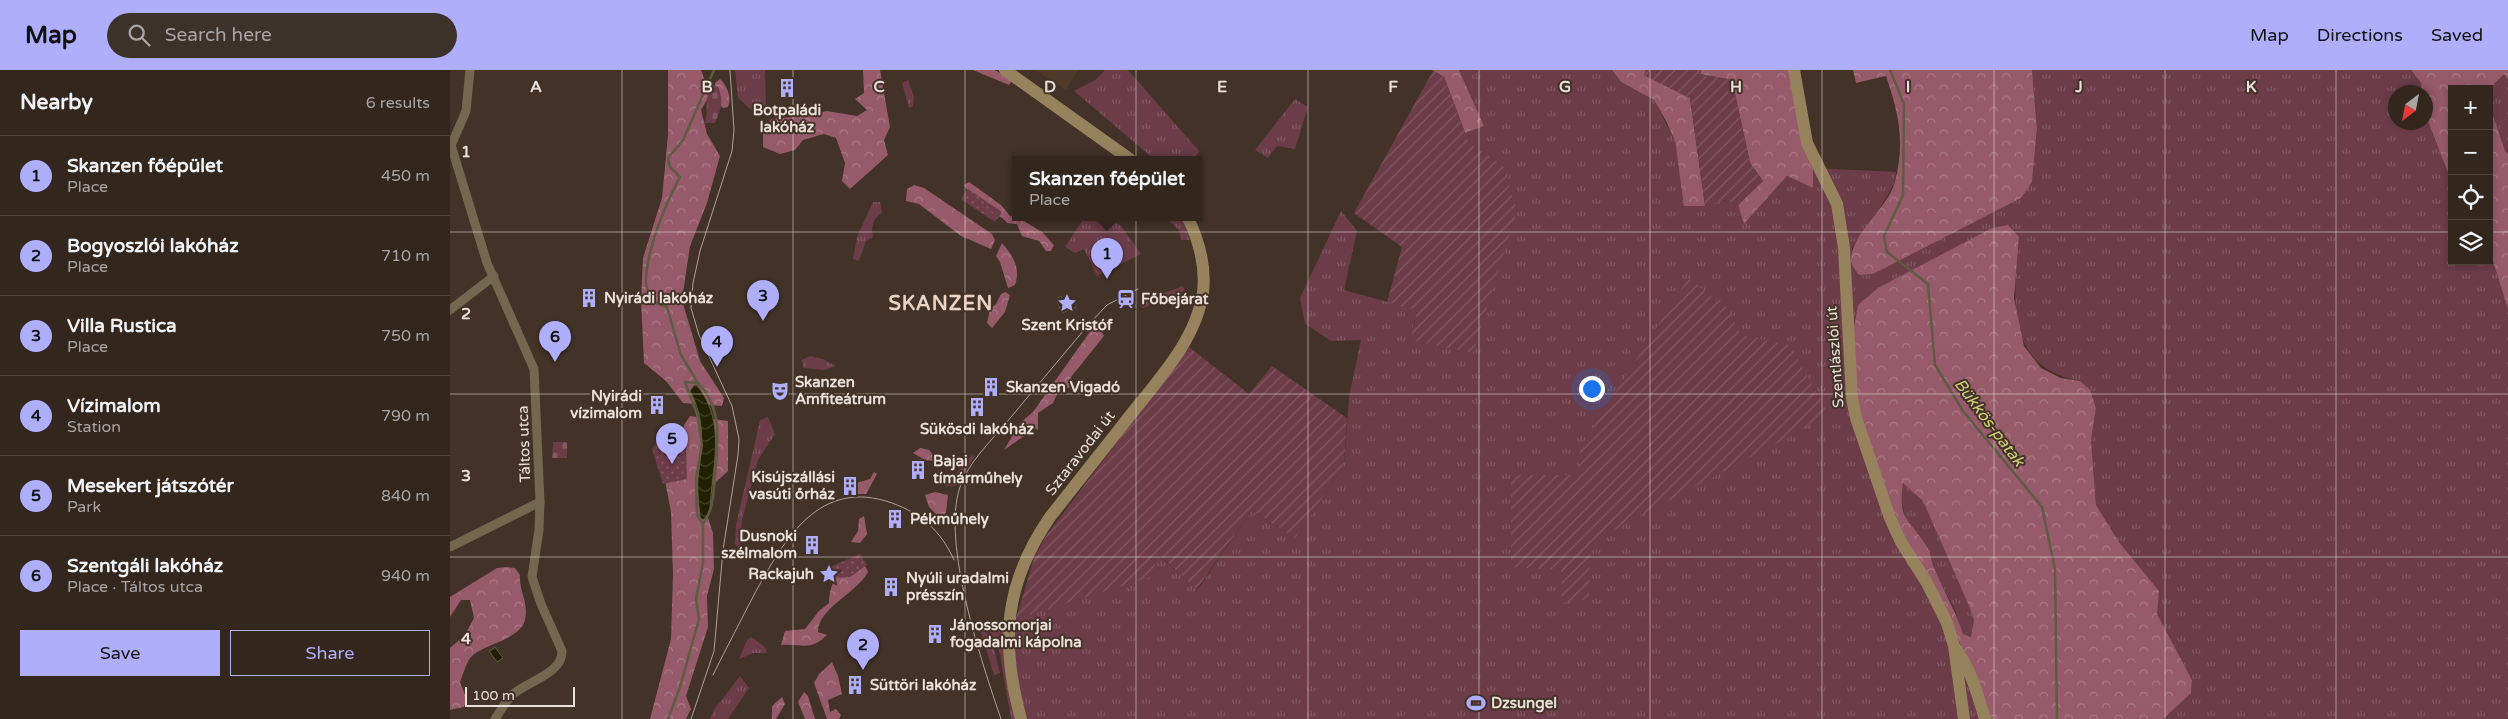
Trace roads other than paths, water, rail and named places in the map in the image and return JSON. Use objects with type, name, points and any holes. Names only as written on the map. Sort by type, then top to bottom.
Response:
[{"type":"street","points":[[451,147],[466,111],[470,70]]},
{"type":"street","points":[[1005,70],[1125,156]]},
{"type":"street","name":"Szentlászlói út","points":[[1794,70],[1807,143],[1836,204],[1844,248],[1852,398],[1856,418],[1890,518],[1901,542],[1939,606],[1954,646],[1964,719]]},
{"type":"street","name":"Táltos utca","points":[[451,147],[477,233],[534,369],[540,502],[539,530],[532,577],[541,604],[556,635],[562,658],[557,666],[510,696],[495,719]]},
{"type":"street","name":"Sztaravodai út","points":[[1021,719],[1011,679],[1007,647],[1011,603],[1021,568],[1037,536],[1050,517],[1163,374],[1190,334],[1203,292],[1203,274],[1197,240],[1189,221]]},
{"type":"street","points":[[450,310],[494,276]]},
{"type":"street","points":[[450,547],[540,502]]},
{"type":"street","points":[[1954,646],[1965,661],[1985,719]]},
{"type":"water","points":[[1061,296],[1064,307],[1073,301],[1076,307],[1062,313],[1056,299]]},
{"type":"water","points":[[694,385],[697,385],[706,400],[712,415],[715,431],[716,447],[710,512],[703,520],[700,517],[698,488],[702,434],[699,413],[690,391]]},
{"type":"water","points":[[495,647],[503,658],[497,662],[489,651]]},
{"type":"waterway","points":[[668,719],[680,687],[699,619],[696,599],[703,563],[703,524],[697,515],[696,478],[702,445],[697,414],[685,382],[698,383],[681,355],[667,307],[653,302],[646,280],[653,241],[668,200],[680,177],[670,167],[668,158],[683,140],[714,70]]},
{"type":"waterway","name":"Bükkös-patak","points":[[1890,70],[1904,104],[1903,195],[1884,236],[1887,252],[1928,284],[1935,365],[1963,411],[2042,507],[2055,569],[2057,719]]},
{"type":"waterway","points":[[698,383],[712,403],[718,439],[712,501],[707,518],[703,524]]},
{"type":"tram line","points":[[691,719],[714,651],[723,550],[739,439],[732,406],[699,335],[691,308],[693,283],[700,251],[732,151],[734,130],[730,70]]},
{"type":"tram line","points":[[1001,719],[975,636],[960,570],[956,539],[956,511],[960,487],[968,470],[980,453],[1089,324],[1107,305],[1138,289]]},
{"type":"tram line","points":[[713,675],[778,553],[807,518],[824,506],[844,499],[866,497],[903,507],[913,512],[937,532],[954,560]]},
{"type":"place","name":"Botpaládi lakóház","points":[[787,88]]},
{"type":"place","name":"Skanzen főépület","points":[[1107,279]]},
{"type":"place","name":"Nyirádi lakóház","points":[[589,298]]},
{"type":"place","name":"Főbejárat","points":[[1126,299]]},
{"type":"place","name":"Szent Kristóf","points":[[1067,303]]},
{"type":"place","name":"Villa Rustica","points":[[763,321]]},
{"type":"place","name":"Szentgáli lakóház","points":[[555,362]]},
{"type":"place","name":"Vízimalom","points":[[717,367]]},
{"type":"place","name":"Skanzen Vigadó","points":[[991,387]]},
{"type":"place","name":"Skanzen Amfiteátrum","points":[[780,391]]},
{"type":"place","name":"Nyirádi vízimalom","points":[[657,405]]},
{"type":"place","name":"Sükösdi lakóház","points":[[977,407]]},
{"type":"place","name":"Mesekert játszótér","points":[[672,464]]},
{"type":"place","name":"Bajai tímárműhely","points":[[918,470]]},
{"type":"place","name":"Kisújszállási vasúti őrház","points":[[850,486]]},
{"type":"place","name":"Pékműhely","points":[[895,519]]},
{"type":"place","name":"Dusnoki szélmalom","points":[[812,545]]},
{"type":"place","name":"Rackajuh","points":[[829,574]]},
{"type":"place","name":"Nyúli uradalmi présszín","points":[[891,587]]},
{"type":"place","name":"Jánossomorjai fogadalmi kápolna","points":[[935,634]]},
{"type":"place","name":"Bogyoszlói lakóház","points":[[863,670]]},
{"type":"place","name":"Süttöri lakóház","points":[[855,685]]},
{"type":"place","name":"Dzsungel","points":[[1476,703]]},
{"type":"district","name":"SKANZEN","points":[[941,303]]}]
